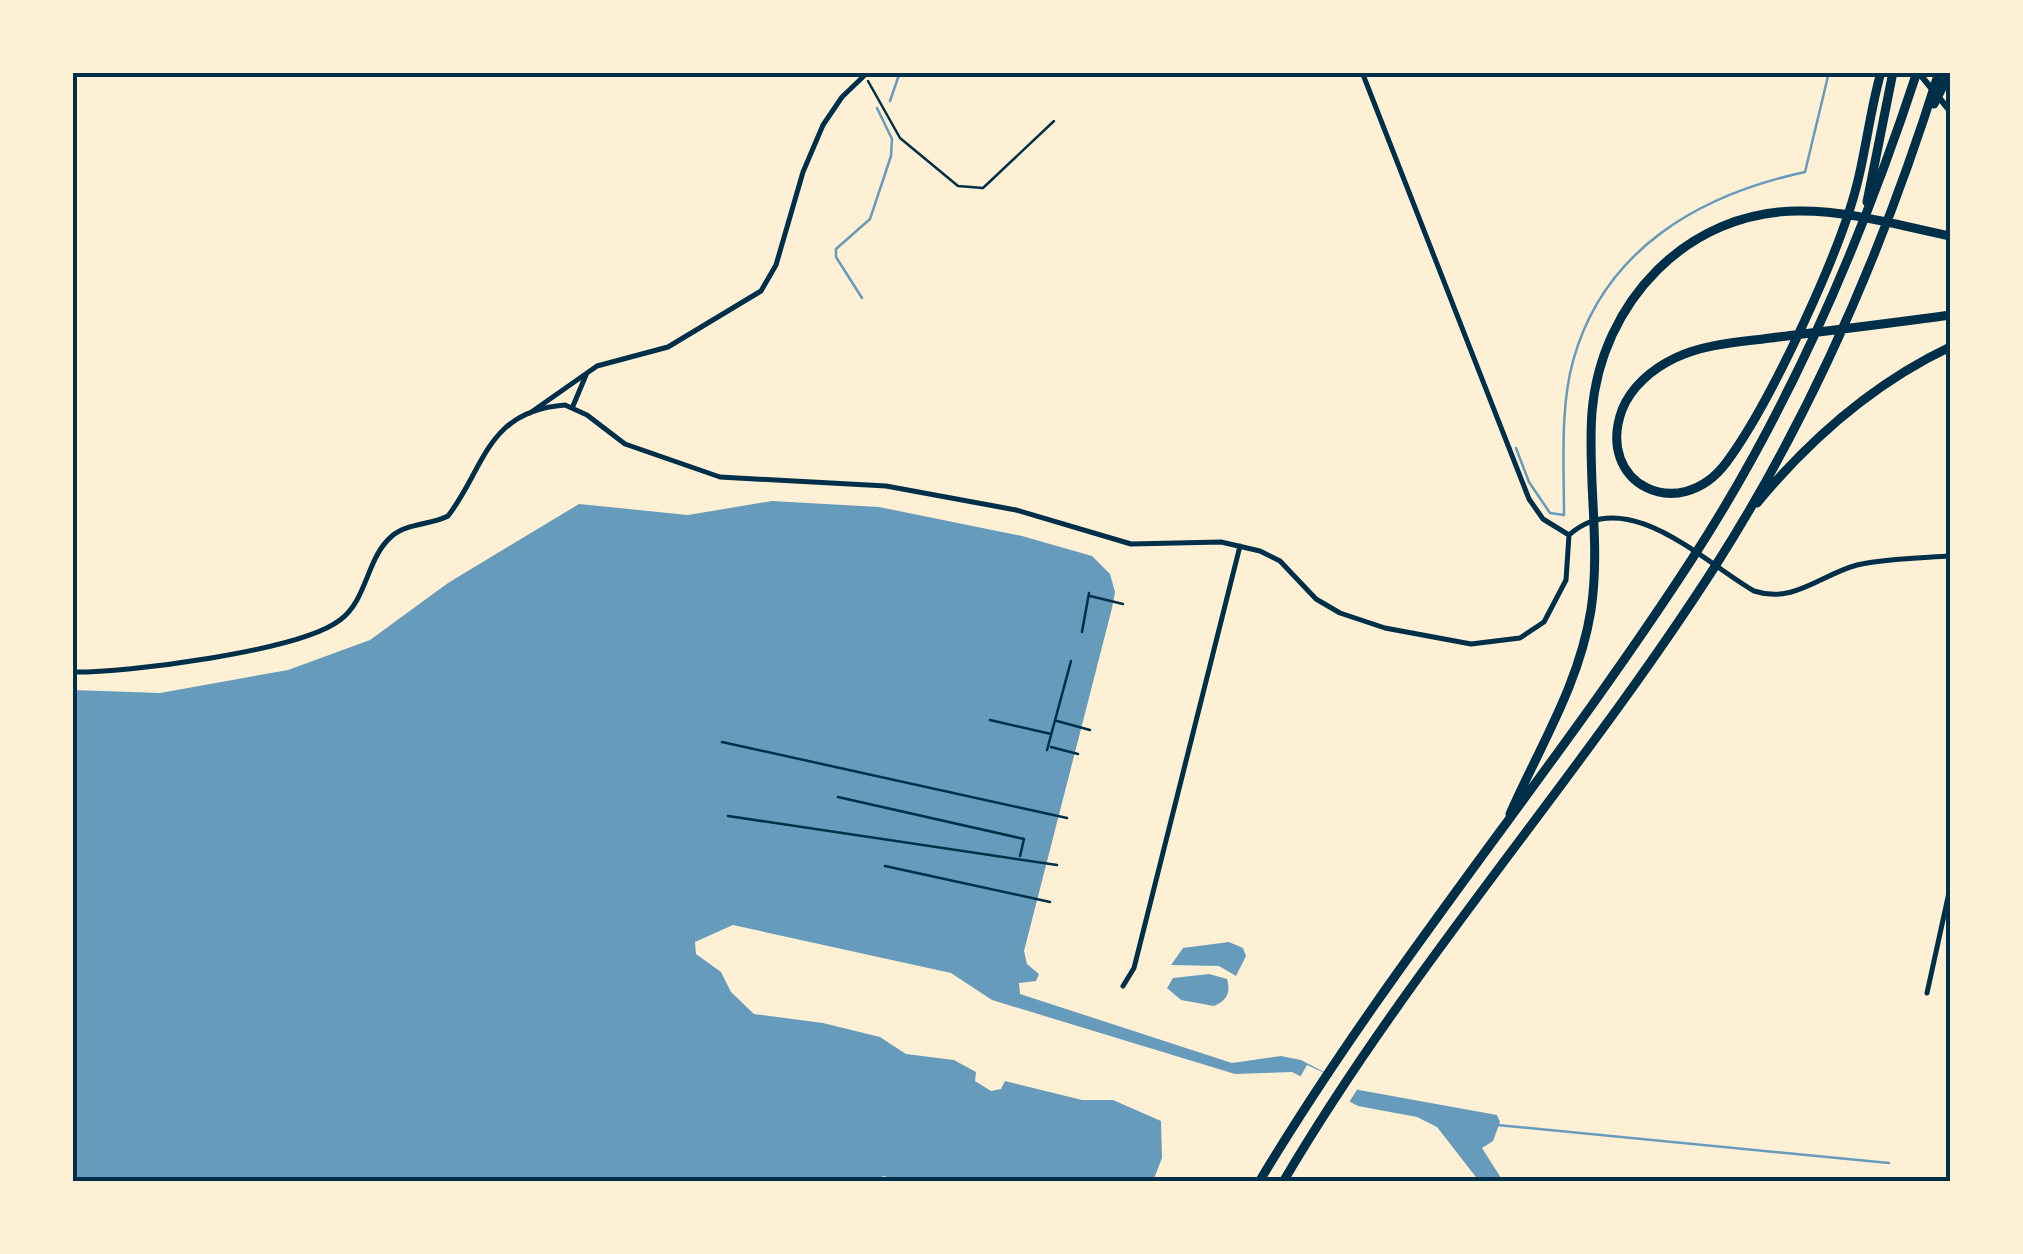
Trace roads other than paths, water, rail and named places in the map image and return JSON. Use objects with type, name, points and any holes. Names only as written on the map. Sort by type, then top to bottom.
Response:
[{"type":"highway","points":[[1881,72],[1859,176],[1843,226],[1774,376],[1728,460],[1708,483],[1679,495],[1651,490],[1633,479],[1618,451],[1618,428],[1627,400],[1646,377],[1688,353],[1784,336],[1862,327],[1950,315]]},
{"type":"highway","points":[[1861,232],[1893,72]]},
{"type":"highway","points":[[1259,1182],[1326,1073],[1503,830],[1698,549],[1810,349],[1861,232],[1918,72]]},
{"type":"highway","points":[[1284,1182],[1346,1082],[1638,681],[1743,521],[1856,298],[1920,133],[1939,72]]},
{"type":"highway","points":[[1920,133],[1950,72]]},
{"type":"highway","points":[[1503,830],[1577,669],[1593,595],[1592,429],[1598,371],[1609,338],[1642,285],[1689,244],[1733,222],[1782,212],[1839,214],[1950,236]]},
{"type":"highway","points":[[1743,521],[1801,454],[1855,405],[1906,369],[1950,346]]},
{"type":"street","points":[[1362,72],[1529,499],[1544,520],[1569,535]]},
{"type":"street","points":[[1918,72],[1950,111]]},
{"type":"street","points":[[72,672],[267,646],[339,621],[356,602],[388,540],[404,529],[448,516],[488,444],[588,372],[616,359],[668,347],[761,290],[776,265],[814,144],[832,111],[866,74]]},
{"type":"street","points":[[573,407],[588,372]]},
{"type":"street","points":[[528,416],[555,405],[573,407],[625,444],[720,477],[886,486],[1016,510],[1131,544],[1201,541],[1240,546],[1272,555],[1316,599],[1340,613],[1385,628],[1471,644],[1520,638],[1544,622],[1566,580],[1569,535]]},
{"type":"street","points":[[1569,535],[1606,520],[1647,524],[1743,585],[1772,595],[1800,591],[1862,564],[1950,556]]},
{"type":"street","points":[[1123,986],[1134,968],[1240,546]]},
{"type":"street","points":[[1927,992],[1950,888]]},
{"type":"water","points":[[772,501],[879,507],[1022,536],[1092,556],[1110,574],[1115,592],[1112,608],[1024,951],[1027,964],[1039,974],[1036,981],[1019,983],[1020,994],[1232,1063],[1281,1056],[1301,1060],[1359,1090],[1497,1115],[1500,1122],[1493,1141],[1482,1148],[1503,1181],[1479,1181],[1437,1127],[1417,1117],[1358,1106],[1292,1072],[1235,1074],[992,1000],[951,973],[733,925],[695,942],[696,954],[721,972],[731,992],[754,1014],[823,1023],[880,1037],[906,1054],[954,1060],[976,1072],[975,1081],[991,1091],[1001,1089],[1005,1081],[1082,1100],[1113,1100],[1161,1121],[1162,1158],[1153,1181],[909,1182],[883,1176],[876,1182],[73,1182],[73,690],[160,693],[288,670],[370,640],[448,583],[579,504],[688,515]]},
{"type":"water","points":[[1229,942],[1243,948],[1246,956],[1236,976],[1219,966],[1171,965],[1183,948]]},
{"type":"water","points":[[1209,974],[1227,979],[1228,984],[1227,996],[1214,1006],[1181,1000],[1167,988],[1173,978]]},
{"type":"waterway","points":[[890,101],[900,72]]},
{"type":"waterway","points":[[1516,448],[1529,482],[1550,513],[1564,515],[1569,379],[1588,322],[1607,287],[1632,258],[1693,212],[1728,195],[1805,172],[1829,72]]},
{"type":"waterway","points":[[862,298],[836,257],[836,249],[870,219],[891,156],[892,139],[877,108]]},
{"type":"waterway","points":[[1497,1125],[1889,1163]]}]
